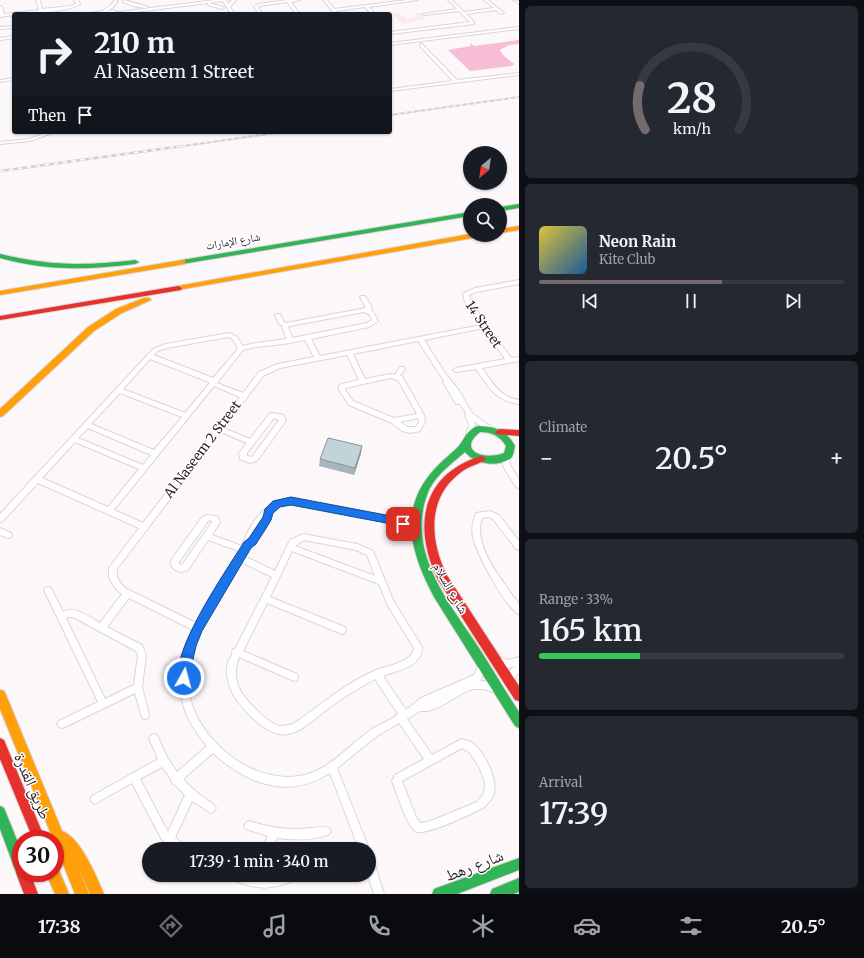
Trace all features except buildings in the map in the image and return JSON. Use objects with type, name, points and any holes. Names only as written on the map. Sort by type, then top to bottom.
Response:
[{"type":"main road","points":[[507,208],[519,206]]},
{"type":"main road","name":"شارع الإمارات","points":[[0,293],[241,251],[463,215]]},
{"type":"main road","points":[[507,226],[519,224]]},
{"type":"main road","points":[[507,230],[519,228]]},
{"type":"main road","points":[[0,311],[463,234]]},
{"type":"main road","points":[[0,318],[463,238]]},
{"type":"main road","points":[[0,414],[91,329],[108,317],[131,305],[161,296],[351,262],[416,246]]},
{"type":"main road","points":[[0,256],[27,265],[66,269],[241,251]]},
{"type":"main road","points":[[519,433],[478,429],[469,433],[465,440],[471,453],[481,460],[496,461],[508,455],[519,444]]},
{"type":"main road","points":[[498,432],[508,440],[508,455]]},
{"type":"main road","name":"شارع السلام","points":[[466,445],[447,460],[432,476],[422,495],[416,516],[415,533],[421,561],[427,575],[519,722]]},
{"type":"main road","name":"شارع السلام","points":[[481,460],[457,467],[442,483],[433,502],[428,526],[429,540],[437,568],[519,696]]},
{"type":"main road","points":[[0,695],[56,830]]},
{"type":"main road","name":"طريق القدرة","points":[[0,744],[35,830]]},
{"type":"main road","points":[[0,812],[12,844]]},
{"type":"main road","points":[[64,839],[75,850],[97,894]]},
{"type":"main road","points":[[64,849],[82,894]]},
{"type":"main road","name":"شارع رهط","points":[[439,894],[519,864]]},
{"type":"main road","points":[[26,882],[31,894]]},
{"type":"main road","points":[[57,882],[62,894]]},
{"type":"main road","points":[[497,894],[519,885]]},
{"type":"street","points":[[38,0],[41,11]]},
{"type":"street","points":[[32,12],[77,5],[76,0]]},
{"type":"street","points":[[217,0],[225,12]]},
{"type":"street","points":[[128,10],[224,0],[232,12]]},
{"type":"street","points":[[228,7],[234,0]]},
{"type":"street","points":[[260,12],[257,6],[298,0]]},
{"type":"street","points":[[325,0],[333,10],[395,1],[416,0]]},
{"type":"street","points":[[392,33],[473,23],[450,0]]},
{"type":"street","points":[[486,0],[502,13]]},
{"type":"street","points":[[516,0],[519,3]]},
{"type":"street","points":[[100,12],[110,8],[116,1],[121,11]]},
{"type":"street","points":[[124,1],[134,6],[148,7]]},
{"type":"street","points":[[124,1],[128,10]]},
{"type":"street","points":[[288,1],[296,12]]},
{"type":"street","points":[[110,12],[199,2],[222,8]]},
{"type":"street","points":[[366,6],[371,12]]},
{"type":"street","points":[[0,7],[1,16],[12,14]]},
{"type":"street","points":[[464,13],[497,9]]},
{"type":"street","points":[[424,14],[460,10]]},
{"type":"street","points":[[0,27],[12,25]]},
{"type":"street","points":[[392,44],[519,28]]},
{"type":"street","points":[[0,39],[12,37]]},
{"type":"street","points":[[421,45],[456,82]]},
{"type":"street","points":[[392,90],[519,74]]},
{"type":"street","points":[[0,81],[12,79]]},
{"type":"street","points":[[0,143],[30,140],[47,134]]},
{"type":"street","name":"14 Street","points":[[509,360],[466,298],[466,294],[475,290],[519,282]]},
{"type":"street","points":[[109,511],[213,382],[241,350],[372,325],[375,319],[368,311],[369,308],[362,297]]},
{"type":"street","points":[[278,314],[281,323],[286,325],[362,310],[368,311]]},
{"type":"street","points":[[286,325],[285,327],[290,340]]},
{"type":"street","name":"Al Naseem 2 Street","points":[[198,628],[128,593],[116,584],[112,576],[114,568],[218,428],[265,370],[486,326]]},
{"type":"street","points":[[0,519],[38,480],[155,350],[166,346],[226,336],[232,333],[241,350]]},
{"type":"street","points":[[307,337],[318,359]]},
{"type":"street","points":[[420,339],[470,420],[472,424],[469,433]]},
{"type":"street","points":[[349,353],[363,381]]},
{"type":"street","points":[[149,356],[243,396]]},
{"type":"street","points":[[456,370],[519,359]]},
{"type":"street","points":[[477,366],[500,397],[509,401],[519,402]]},
{"type":"street","points":[[397,376],[402,369]]},
{"type":"street","points":[[397,376],[402,380],[421,416],[421,426],[412,431],[405,430],[394,421],[348,401],[342,390],[342,386],[363,381],[397,376]]},
{"type":"street","points":[[119,390],[186,416]]},
{"type":"street","points":[[454,393],[470,415],[488,429]]},
{"type":"street","points":[[272,415],[282,418],[282,421],[255,457],[250,460],[242,454],[251,442],[272,415]]},
{"type":"street","points":[[394,421],[421,416]]},
{"type":"street","points":[[87,425],[156,454]]},
{"type":"street","points":[[218,428],[251,442]]},
{"type":"street","points":[[74,439],[144,468]]},
{"type":"street","points":[[508,455],[510,472],[519,484]]},
{"type":"street","points":[[38,480],[144,526]]},
{"type":"street","points":[[415,533],[403,524],[386,519],[291,501],[277,504],[268,512],[268,517],[256,530],[198,628],[190,646],[184,667],[184,688],[189,709],[199,729],[213,747],[233,764],[251,774],[282,782],[299,782],[314,777],[332,766],[374,733],[402,716],[418,708],[429,707],[435,700],[477,678],[483,664]]},
{"type":"street","points":[[518,546],[496,517],[484,514],[476,519],[479,544],[484,558],[514,605],[519,610]]},
{"type":"street","points":[[386,519],[403,520],[416,516]]},
{"type":"street","points":[[209,517],[215,519],[216,522],[206,536],[185,568],[181,569],[175,566],[175,561],[206,518],[209,517]]},
{"type":"street","points":[[0,531],[8,535]]},
{"type":"street","points":[[206,536],[246,548]]},
{"type":"street","points":[[303,537],[362,548],[372,558],[380,581],[399,618],[418,647],[418,653],[415,658],[410,661],[377,674],[337,696],[295,728],[286,731],[268,727],[261,721],[241,700],[234,688],[230,676],[232,663],[236,652],[290,547],[297,539],[303,537]]},
{"type":"street","points":[[290,547],[380,581]]},
{"type":"street","points":[[240,558],[276,575]]},
{"type":"street","points":[[48,590],[103,704]]},
{"type":"street","points":[[102,627],[128,593]]},
{"type":"street","points":[[264,598],[342,630]]},
{"type":"street","points":[[61,617],[72,612],[136,646],[141,652],[138,687],[145,715]]},
{"type":"street","points":[[236,652],[294,676]]},
{"type":"street","points":[[495,660],[508,664],[519,661]]},
{"type":"street","points":[[510,683],[514,672],[519,668]]},
{"type":"street","points":[[377,674],[430,760]]},
{"type":"street","points":[[452,692],[476,684],[487,684],[499,690]]},
{"type":"street","points":[[62,724],[138,687]]},
{"type":"street","points":[[154,738],[163,761],[175,780],[190,794],[211,808]]},
{"type":"street","points":[[468,744],[476,752],[488,776],[490,784],[486,799],[480,805],[423,829],[414,824],[398,788],[397,781],[398,778],[430,760],[457,745],[468,744]]},
{"type":"street","points":[[175,780],[213,747]]},
{"type":"street","points":[[95,799],[163,761]]},
{"type":"street","points":[[332,766],[361,842]]},
{"type":"street","points":[[134,777],[169,841]]},
{"type":"street","points":[[169,841],[190,794]]},
{"type":"street","points":[[249,826],[274,833],[300,835],[326,831]]},
{"type":"street","points":[[270,842],[274,833]]},
{"type":"street","points":[[375,882],[379,894]]},
{"type":"shaded area","points":[[398,13],[410,21],[408,18],[417,17],[415,14],[420,13],[426,19],[402,24],[392,14]]},
{"type":"shaded area","points":[[519,40],[519,44],[509,45],[500,50],[503,55],[514,64],[512,66],[470,71],[448,50],[471,46],[471,43],[474,46]]},
{"type":"railway","points":[[392,115],[519,97]]},
{"type":"railway","points":[[176,147],[268,134]]},
{"type":"railway","points":[[0,171],[183,146]]},
{"type":"traffic: fast","points":[[507,208],[519,206]]},
{"type":"traffic: fast","points":[[182,262],[463,215]]},
{"type":"traffic: fast","points":[[0,256],[34,264],[67,267],[100,266],[135,262]]},
{"type":"traffic: fast","points":[[478,429],[488,429],[498,432],[505,438],[511,446],[508,455],[498,459],[488,460],[479,458],[472,454],[467,449],[466,442],[478,429]]},
{"type":"traffic: fast","points":[[466,445],[435,474],[426,487],[422,495],[417,516],[416,536],[428,576],[449,612],[519,722]]},
{"type":"traffic: fast","points":[[0,812],[12,843]]},
{"type":"traffic: fast","points":[[439,894],[519,864]]},
{"type":"traffic: fast","points":[[497,894],[519,885]]},
{"type":"traffic: slow","points":[[507,230],[519,228]]},
{"type":"traffic: slow","points":[[178,288],[463,238]]},
{"type":"traffic: slow","points":[[0,293],[182,262]]},
{"type":"traffic: slow","points":[[0,414],[91,329],[119,311],[147,300]]},
{"type":"traffic: slow","points":[[0,695],[82,894]]},
{"type":"traffic: slow","points":[[64,839],[79,856],[97,894]]},
{"type":"traffic: slow","points":[[57,882],[62,894]]},
{"type":"traffic: jam","points":[[0,318],[178,288]]},
{"type":"traffic: jam","points":[[499,432],[519,433]]},
{"type":"traffic: jam","points":[[481,459],[463,466],[448,477],[438,491],[432,507],[429,524],[430,542],[434,560],[442,577],[519,696]]},
{"type":"traffic: jam","points":[[0,744],[35,830]]},
{"type":"traffic: jam","points":[[26,882],[31,894]]},
{"type":"route","points":[[184,678],[184,667],[190,646],[198,628],[247,545],[252,541],[268,517],[268,512],[271,508],[277,504],[291,501],[386,519],[403,524]]}]
